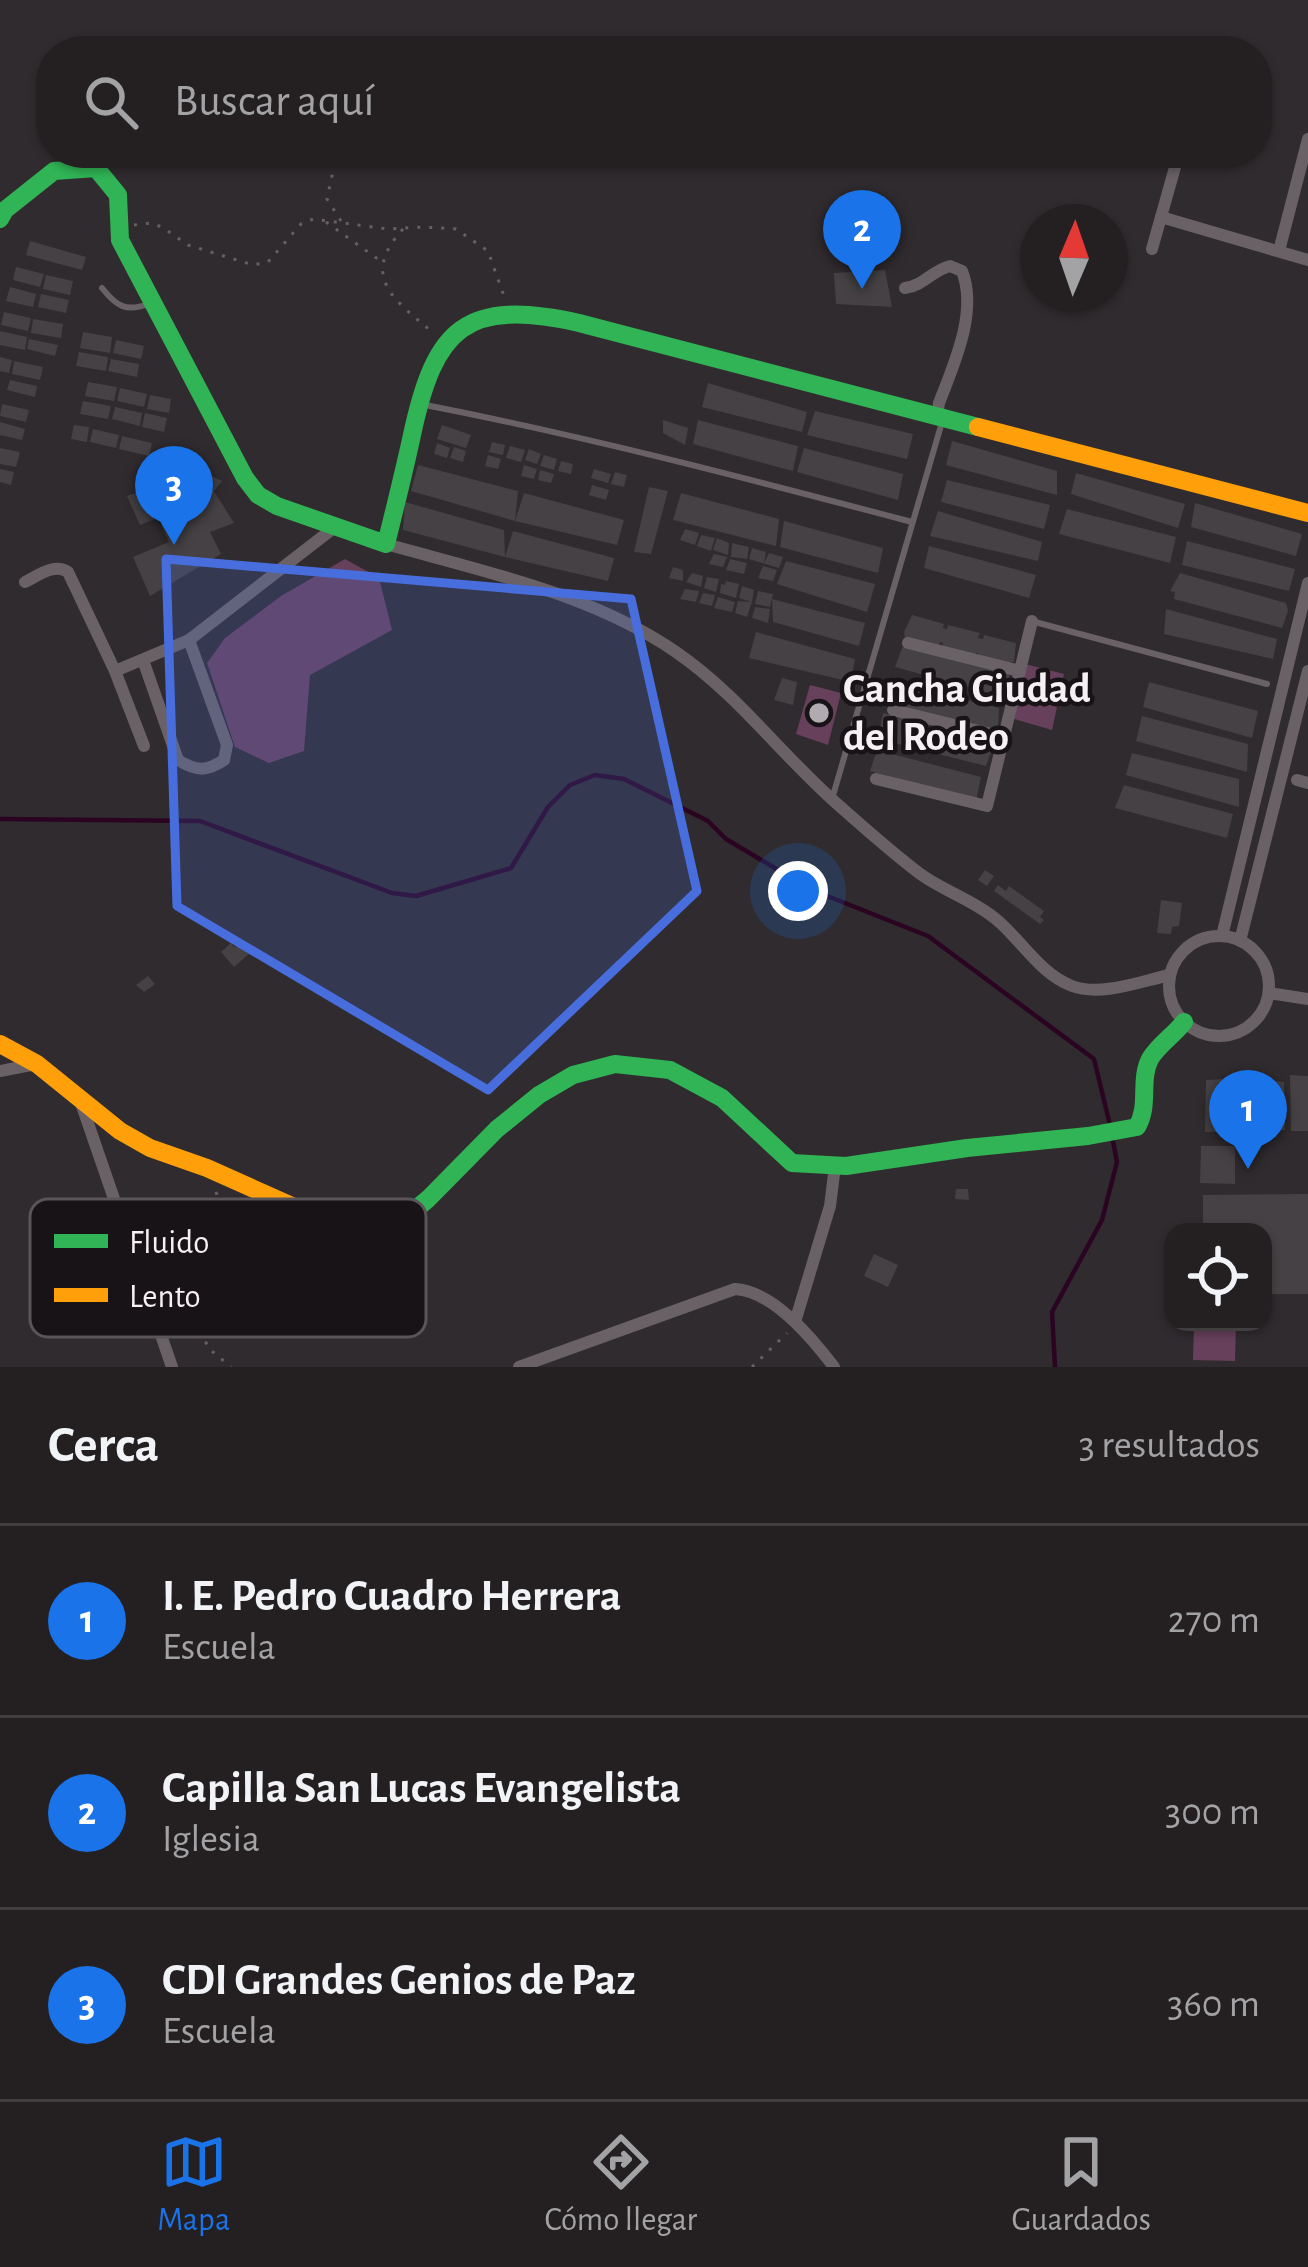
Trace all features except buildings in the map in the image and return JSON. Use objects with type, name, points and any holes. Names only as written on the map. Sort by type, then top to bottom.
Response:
[{"type":"street","points":[[1279,251],[1308,139]]},
{"type":"street","points":[[0,219],[55,171],[95,168],[118,195],[121,240],[245,478],[258,494],[335,527],[614,616],[674,650],[720,685],[832,799],[921,874],[1000,922],[1053,977],[1076,988],[1102,989],[1170,974]]},
{"type":"street","points":[[1152,250],[1175,168]]},
{"type":"street","points":[[1161,217],[1308,260]]},
{"type":"street","points":[[905,288],[950,266],[958,268],[966,281],[962,331],[938,410],[943,418]]},
{"type":"street","points":[[386,544],[431,366],[444,343],[459,330],[511,315],[621,333],[1308,513]]},
{"type":"street","points":[[115,671],[189,640],[335,527]]},
{"type":"street","points":[[25,582],[53,568],[68,572],[144,746]]},
{"type":"street","points":[[1222,935],[1308,584]]},
{"type":"street","points":[[876,779],[986,806],[1032,621]]},
{"type":"street","points":[[143,659],[178,760],[193,769],[211,769],[224,760],[227,745],[189,640]]},
{"type":"street","points":[[908,643],[1020,670]]},
{"type":"street","points":[[1240,940],[1308,670]]},
{"type":"street","points":[[893,710],[1004,737]]},
{"type":"street","points":[[1222,935],[1240,940],[1263,962],[1268,977],[1263,1010],[1252,1024],[1235,1033],[1199,1032],[1174,1008],[1170,974],[1190,946],[1206,938],[1222,935]]},
{"type":"street","points":[[1269,993],[1308,999]]},
{"type":"street","points":[[426,1201],[497,1129],[539,1095],[573,1075],[615,1064],[670,1070],[722,1098],[792,1163],[835,1166],[1137,1127],[1147,1106],[1150,1060],[1184,1022]]},
{"type":"street","points":[[0,1044],[37,1064],[119,1131],[277,1199]]},
{"type":"street","points":[[0,1071],[37,1064]]},
{"type":"street","points":[[79,1096],[114,1199]]},
{"type":"street","points":[[795,1322],[830,1206],[835,1166]]},
{"type":"street","points":[[519,1367],[735,1289],[758,1295],[795,1322],[834,1367]]},
{"type":"street","points":[[162,1337],[172,1367]]},
{"type":"lane","points":[[102,288],[122,308],[153,302]]},
{"type":"lane","points":[[419,404],[628,448],[912,522]]},
{"type":"lane","points":[[832,799],[943,418]]},
{"type":"lane","points":[[1032,621],[1267,684]]},
{"type":"path","points":[[336,168],[327,199],[341,223]]},
{"type":"path","points":[[120,226],[150,223],[188,244],[253,265],[268,262],[301,224],[313,219],[388,229],[455,229],[488,251],[511,315]]},
{"type":"path","points":[[325,220],[384,263]]},
{"type":"path","points":[[404,228],[388,246],[382,274],[392,298],[444,343]]},
{"type":"path","points":[[207,1168],[218,1199]]},
{"type":"path","points":[[752,1367],[795,1322]]},
{"type":"path","points":[[204,1337],[208,1348],[231,1367]]},
{"type":"highlighted area","points":[[166,559],[631,599],[697,891],[488,1090],[177,906]]},
{"type":"shaded area","points":[[345,559],[379,578],[392,630],[310,675],[304,751],[269,763],[235,747],[207,663],[225,638],[281,596]]},
{"type":"shaded area","points":[[1025,664],[1064,674],[1052,730],[1011,718]]},
{"type":"shaded area","name":"Cancha Ciudad del Rodeo","points":[[810,685],[841,693],[828,745],[796,734]]},
{"type":"shaded area","points":[[1194,1331],[1236,1331],[1235,1361],[1193,1360]]},
{"type":"waterway","points":[[0,819],[200,821],[392,893],[416,896],[511,868],[548,807],[570,785],[595,775],[624,779],[708,821],[726,839],[812,890],[928,936],[1094,1059],[1110,1125]]},
{"type":"waterway","points":[[1055,1367],[1052,1312],[1102,1220],[1117,1162],[1112,1136]]},
{"type":"traffic: fast","points":[[0,219],[54,171],[96,168],[118,195],[120,240],[258,495],[386,544],[432,368],[462,329],[483,319],[540,316],[579,323],[978,427]]},
{"type":"traffic: fast","points":[[426,1201],[497,1129],[539,1095],[573,1075],[615,1064],[670,1070],[722,1098],[792,1163],[846,1166],[1137,1127],[1150,1059],[1184,1022]]},
{"type":"traffic: slow","points":[[978,427],[1308,513]]},
{"type":"traffic: slow","points":[[0,1044],[37,1064],[120,1131],[150,1148],[276,1199]]},
{"type":"place","name":"Capilla San Lucas Evangelista","points":[[862,289]]},
{"type":"place","name":"CDI Grandes Genios de Paz","points":[[174,545]]},
{"type":"place","name":"Cancha Ciudad del Rodeo","points":[[819,713]]},
{"type":"place","name":"I. E. Pedro Cuadro Herrera","points":[[1248,1169]]}]
